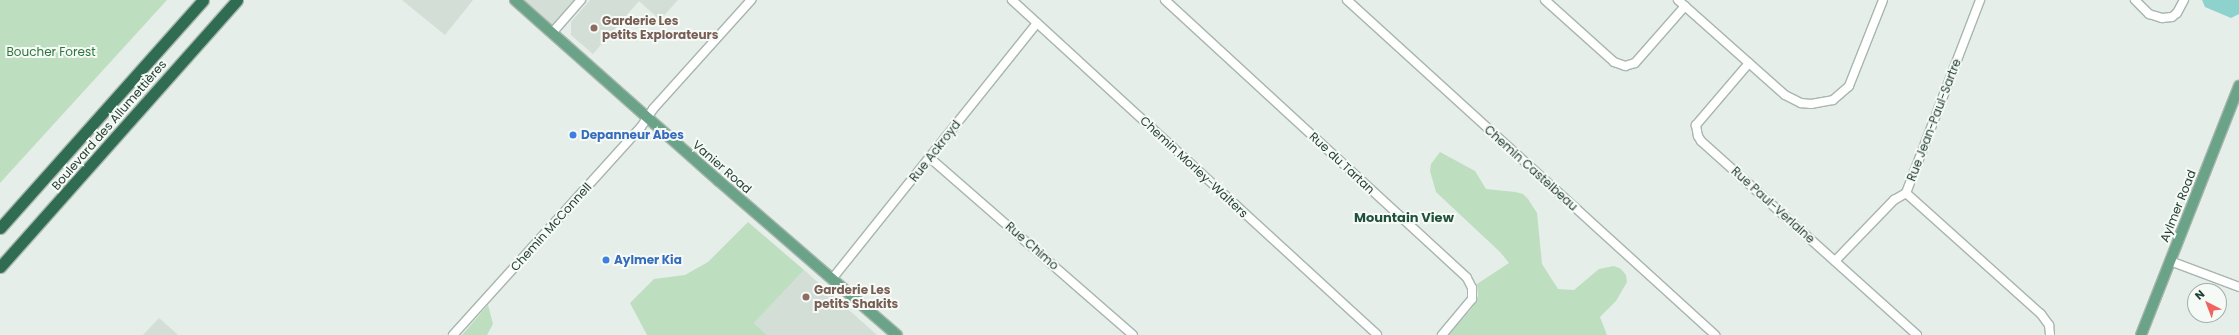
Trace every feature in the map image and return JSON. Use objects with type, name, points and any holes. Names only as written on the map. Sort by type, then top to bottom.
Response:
[{"type":"highway","name":"Boulevard des Allumettières","points":[[0,228],[203,0]]},
{"type":"highway","name":"Boulevard des Allumettières","points":[[0,267],[237,0]]},
{"type":"main road","name":"Vanier Road","points":[[515,0],[647,118],[897,335]]},
{"type":"main road","name":"Aylmer Road","points":[[2141,335],[2239,86]]},
{"type":"street","points":[[552,33],[581,0]]},
{"type":"street","name":"Chemin McConnell","points":[[453,335],[641,127],[647,118],[751,0]]},
{"type":"street","name":"Chemin Morley-Walters","points":[[1012,0],[1377,335]]},
{"type":"street","name":"Rue du Tartan","points":[[1165,0],[1467,278],[1472,288],[1472,300],[1442,335]]},
{"type":"street","name":"Chemin Castelbeau","points":[[1347,0],[1715,335]]},
{"type":"street","points":[[1546,0],[1614,62],[1625,66],[1635,62],[1685,6]]},
{"type":"street","points":[[1678,0],[1793,100],[1810,104],[1833,100],[1845,91],[1853,79],[1884,0]]},
{"type":"street","name":"Rue Jean-Paul-Sartre","points":[[1835,261],[1894,200],[1906,193],[1980,0]]},
{"type":"street","points":[[2135,0],[2149,14],[2162,18],[2172,17],[2177,13],[2184,0]]},
{"type":"street","name":"Rue Ackroyd","points":[[832,279],[1037,23]]},
{"type":"street","name":"Rue Paul-Verlaine","points":[[1749,63],[1696,125],[1698,136],[1701,141],[1917,335]]},
{"type":"street","name":"Rue Chimo","points":[[930,158],[1133,335]]},
{"type":"street","points":[[1906,193],[2041,314],[2049,325],[2050,335]]},
{"type":"street","points":[[2170,260],[2239,287]]},
{"type":"shaded area","points":[[402,0],[473,0],[445,35]]},
{"type":"shaded area","points":[[515,0],[581,0],[552,33]]},
{"type":"shaded area","name":"Garderie Les petits Explorateurs","points":[[590,0],[678,0],[660,20],[639,1],[593,54],[571,35],[571,22]]},
{"type":"shaded area","name":"Garderie Les petits Shakits","points":[[804,270],[877,335],[767,335],[754,323]]},
{"type":"shaded area","points":[[159,318],[178,335],[143,335]]},
{"type":"green space","name":"Boucher Forest","points":[[0,0],[167,0],[0,183]]},
{"type":"green space","points":[[1440,152],[1475,171],[1486,189],[1515,192],[1523,194],[1528,199],[1537,213],[1542,264],[1558,289],[1574,290],[1599,269],[1614,266],[1621,269],[1626,275],[1627,282],[1616,301],[1600,317],[1607,335],[1448,335],[1472,308],[1478,296],[1477,284],[1509,263],[1500,252],[1436,192],[1430,171],[1431,164]]},
{"type":"green space","points":[[748,222],[804,270],[754,323],[767,335],[647,335],[630,303],[654,279],[685,275],[708,262]]},
{"type":"green space","points":[[488,305],[493,324],[487,335],[462,335]]},
{"type":"water","points":[[2202,0],[2239,0],[2239,14],[2231,18],[2205,7]]},
{"type":"place","name":"Garderie Les petits Explorateurs","points":[[594,28]]},
{"type":"place","name":"Depanneur Abes","points":[[573,135]]},
{"type":"place","name":"Aylmer Kia","points":[[606,260]]},
{"type":"place","name":"Garderie Les petits Shakits","points":[[806,297]]},
{"type":"district","name":"Mountain View","points":[[1404,218]]}]
